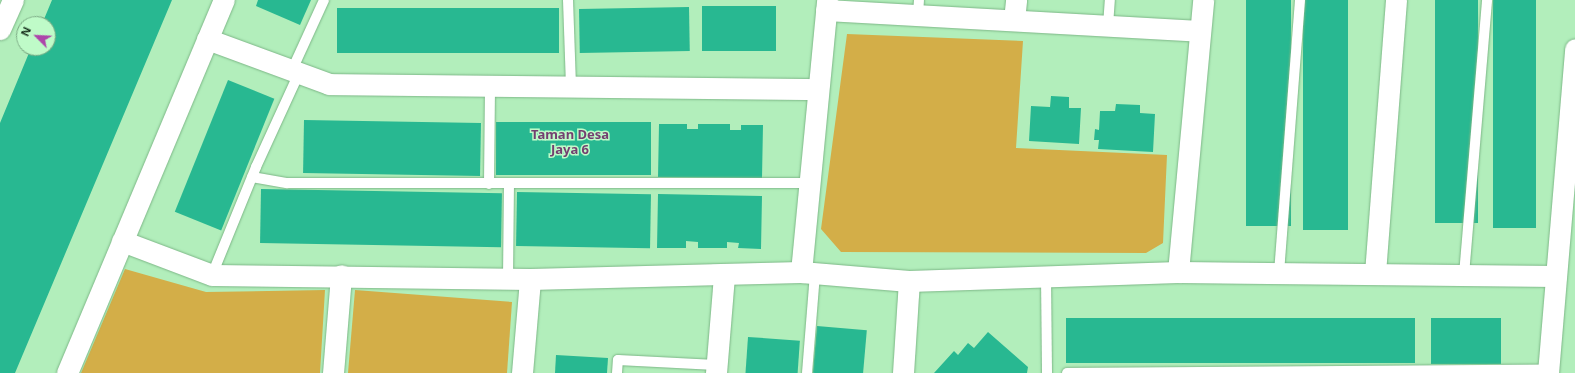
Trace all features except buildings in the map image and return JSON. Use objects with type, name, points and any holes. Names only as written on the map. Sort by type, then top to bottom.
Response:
[{"type":"street","points":[[0,29],[12,0]]},
{"type":"street","points":[[67,373],[224,0]]},
{"type":"street","points":[[1178,272],[1202,0]]},
{"type":"street","points":[[1375,274],[1396,0]]},
{"type":"street","points":[[808,273],[809,183],[827,5],[1015,10],[1108,26],[1200,31]]},
{"type":"street","points":[[207,39],[329,84],[818,88]]},
{"type":"street","points":[[1548,371],[1575,49]]},
{"type":"street","points":[[122,241],[212,275],[341,275],[530,279],[808,273],[909,281],[1178,272],[1556,276]]},
{"type":"street","points":[[333,373],[341,275]]},
{"type":"street","points":[[716,369],[724,276]]},
{"type":"street","points":[[522,373],[530,279]]},
{"type":"street","points":[[903,373],[909,281]]},
{"type":"lane","points":[[212,275],[296,72],[324,0]]},
{"type":"lane","points":[[568,0],[571,86]]},
{"type":"lane","points":[[1108,26],[1110,0]]},
{"type":"lane","points":[[1279,273],[1300,0]]},
{"type":"lane","points":[[1464,275],[1487,0]]},
{"type":"lane","points":[[489,184],[490,86]]},
{"type":"lane","points":[[252,177],[287,184],[809,183]]},
{"type":"lane","points":[[508,278],[509,184]]},
{"type":"lane","points":[[807,373],[808,273]]},
{"type":"lane","points":[[1046,276],[1047,373]]},
{"type":"lane","points":[[617,373],[618,360],[716,369]]},
{"type":"lane","points":[[1068,373],[1548,371]]},
{"type":"shaded area","points":[[847,34],[1023,41],[1016,148],[1167,155],[1163,243],[1146,253],[841,252],[821,229]]},
{"type":"shaded area","points":[[125,269],[206,292],[325,290],[320,373],[81,373]]},
{"type":"shaded area","points":[[355,290],[512,302],[507,373],[348,373]]},
{"type":"district","name":"Taman Desa Jaya 6","points":[[570,142]]}]
